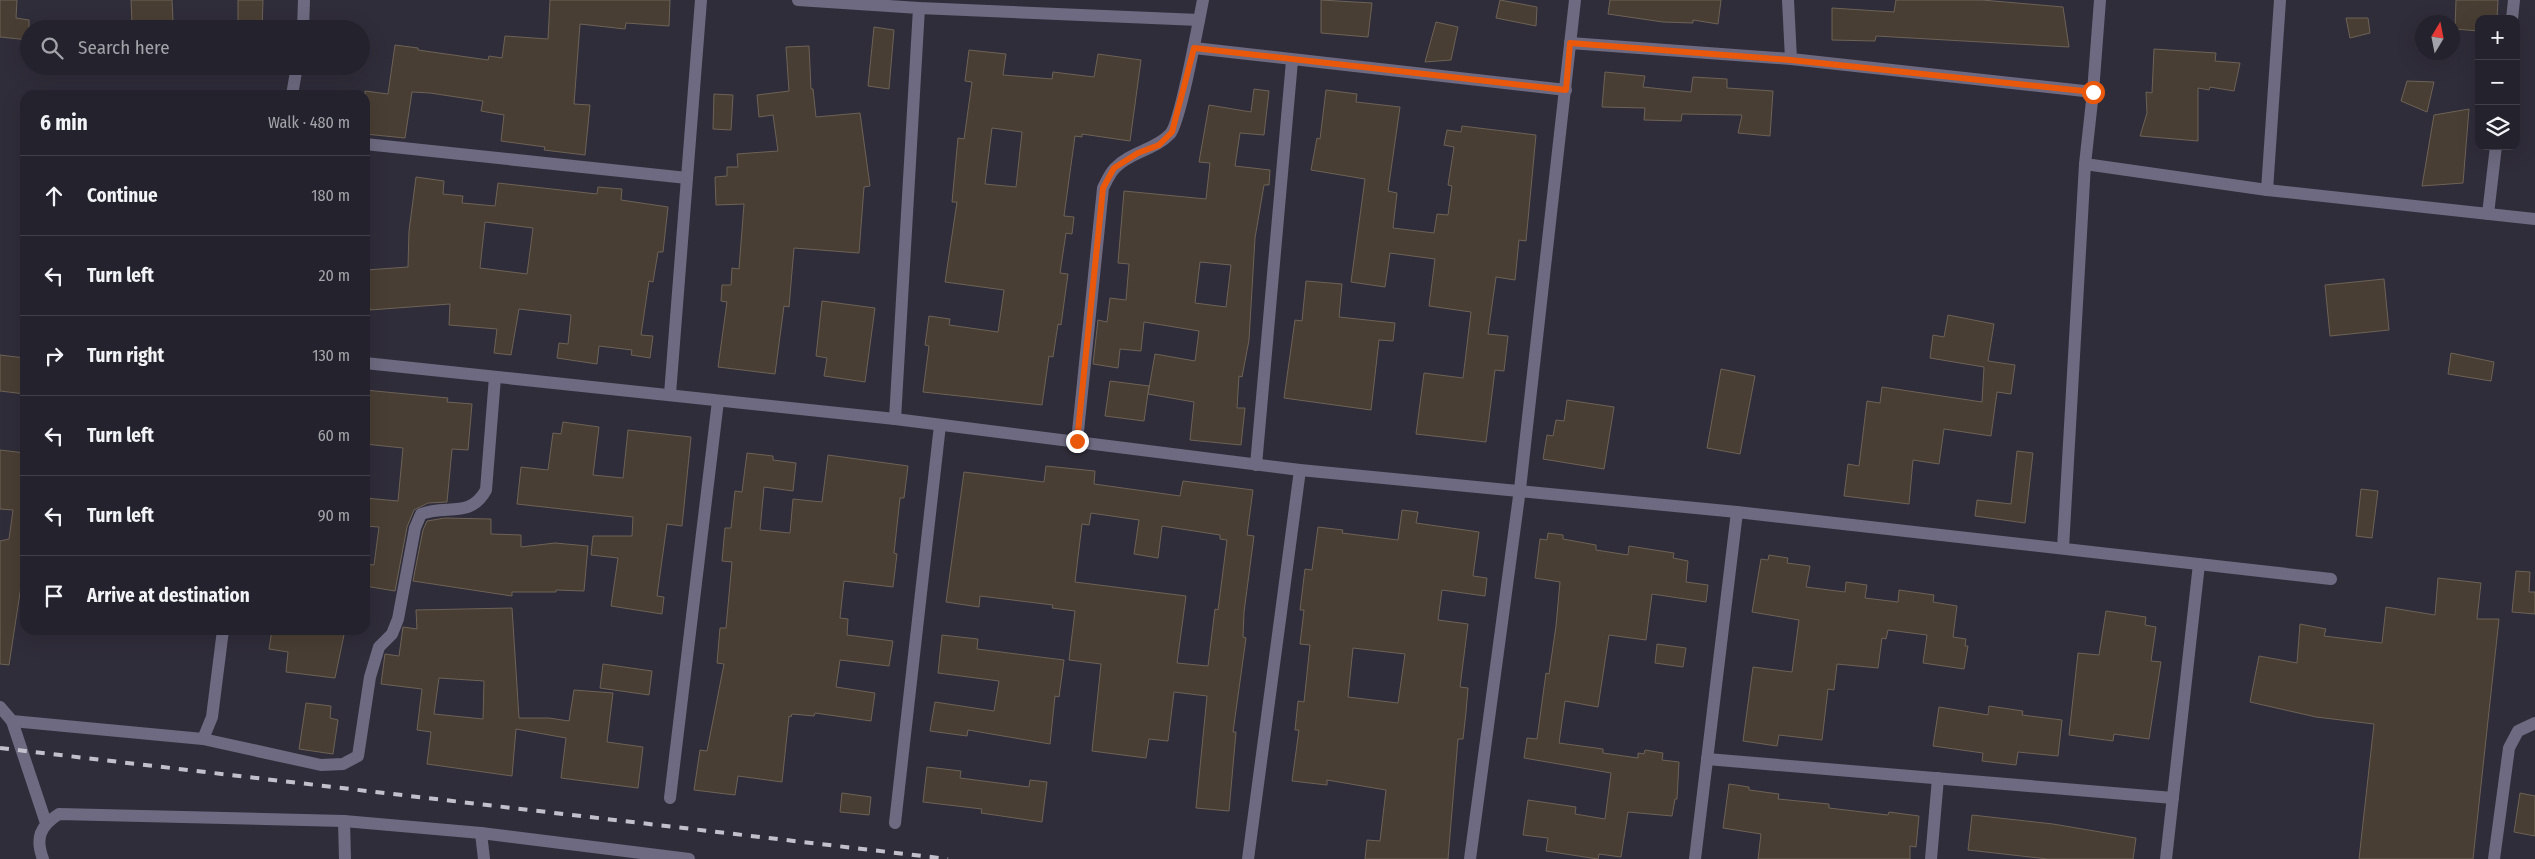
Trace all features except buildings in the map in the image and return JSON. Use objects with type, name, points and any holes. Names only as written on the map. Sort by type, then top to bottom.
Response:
[{"type":"street","points":[[303,20],[304,0]]},
{"type":"street","points":[[670,394],[701,0]]},
{"type":"street","points":[[798,0],[919,8],[1199,20]]},
{"type":"street","points":[[1077,441],[1103,188],[1114,168],[1138,153],[1159,145],[1172,132],[1194,48],[1203,0]]},
{"type":"street","points":[[1470,859],[1520,489],[1575,0]]},
{"type":"street","points":[[1788,0],[1791,60]]},
{"type":"street","points":[[2063,548],[2085,164],[2100,0]]},
{"type":"street","points":[[2267,190],[2280,0]]},
{"type":"street","points":[[2512,15],[2514,0]]},
{"type":"street","points":[[895,419],[919,8]]},
{"type":"street","points":[[1570,43],[1791,60],[2093,92]]},
{"type":"street","points":[[1194,48],[1292,61],[1566,90]]},
{"type":"street","points":[[1256,464],[1292,61]]},
{"type":"street","points":[[293,90],[295,75]]},
{"type":"street","points":[[370,145],[687,178]]},
{"type":"street","points":[[2488,214],[2496,150]]},
{"type":"street","points":[[2085,164],[2267,190],[2535,219]]},
{"type":"street","points":[[370,364],[895,419],[1300,470],[1520,489],[2331,579]]},
{"type":"street","points":[[12,721],[202,739],[321,766],[343,764],[358,756],[370,677],[379,647],[392,634],[398,619],[415,528],[421,514],[430,511],[467,508],[480,501],[486,490],[495,377]]},
{"type":"street","points":[[670,798],[718,401]]},
{"type":"street","points":[[895,823],[940,425]]},
{"type":"street","points":[[1248,858],[1300,470]]},
{"type":"street","points":[[1695,859],[1737,512]]},
{"type":"street","points":[[2166,859],[2199,564]]},
{"type":"street","points":[[202,739],[212,717],[222,635]]},
{"type":"street","points":[[0,707],[12,721],[46,823]]},
{"type":"street","points":[[2494,859],[2509,748],[2518,730],[2535,723]]},
{"type":"street","points":[[1708,759],[2174,798]]},
{"type":"street","points":[[1930,859],[1938,778]]},
{"type":"street","points":[[44,859],[40,850],[39,834],[46,823],[59,814],[344,821],[482,833],[642,855],[689,859]]},
{"type":"street","points":[[344,821],[344,859]]},
{"type":"street","points":[[482,833],[484,859]]},
{"type":"railway","points":[[0,748],[948,859]]},
{"type":"route","points":[[1077,441],[1103,188],[1114,168],[1138,153],[1159,145],[1172,132],[1194,48],[1292,61],[1566,90],[1570,43],[1791,60],[2093,92]]}]
